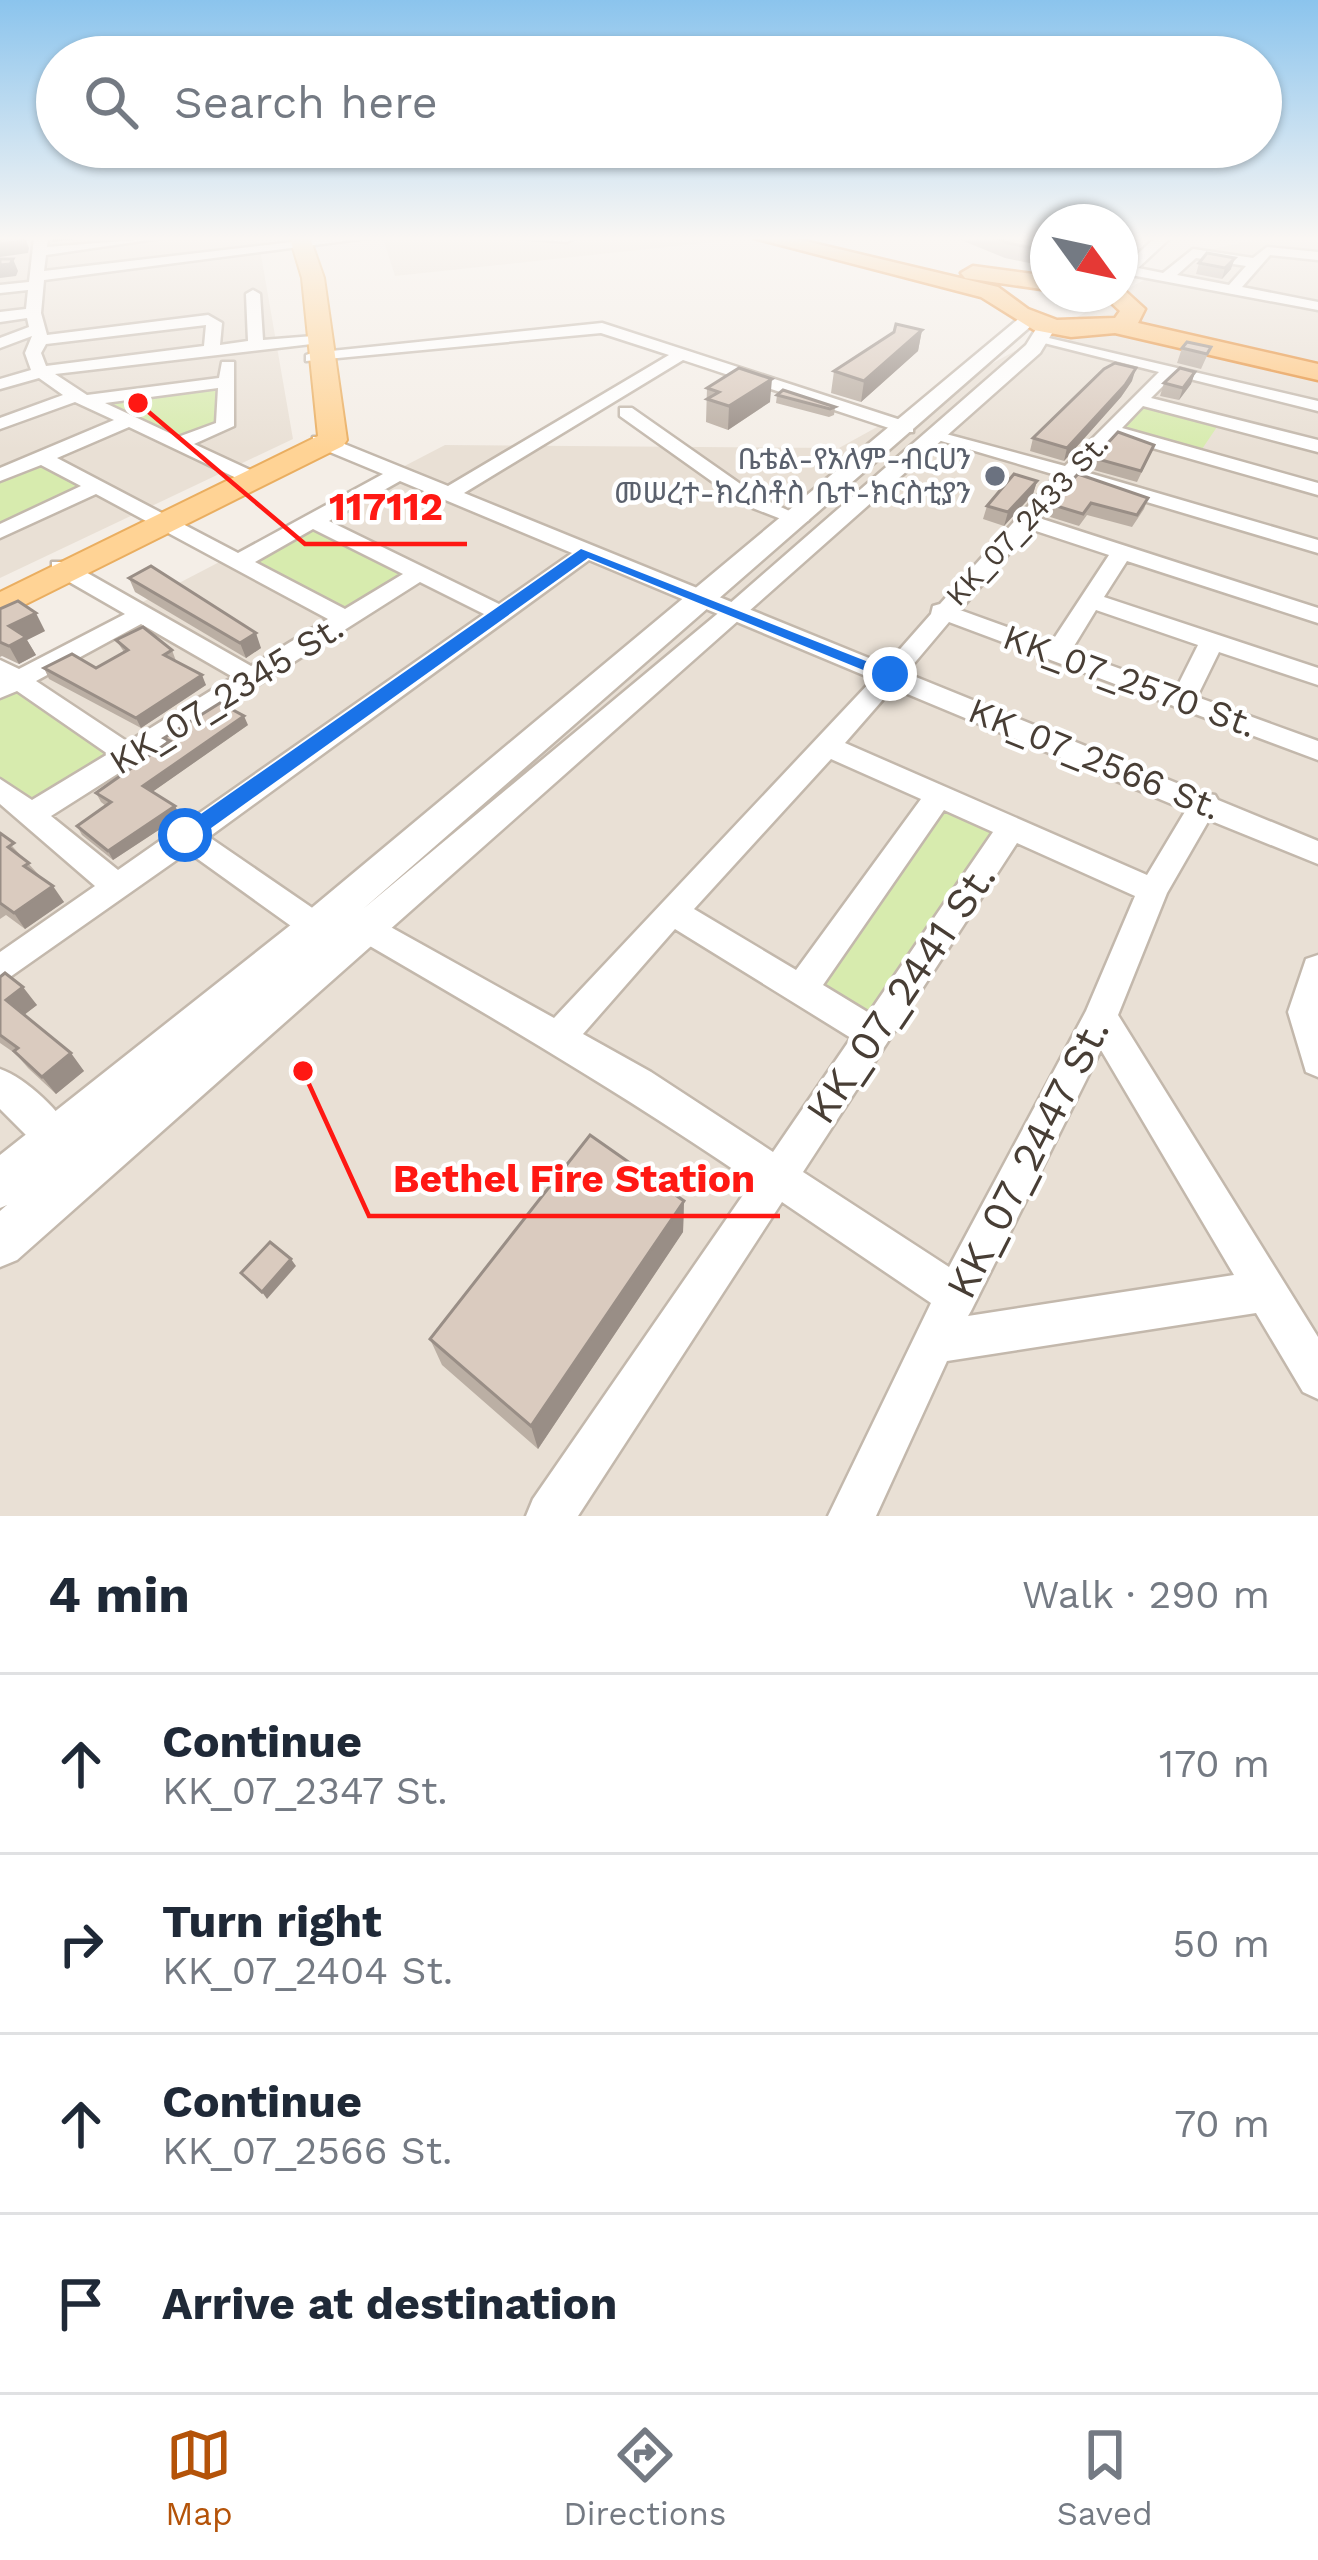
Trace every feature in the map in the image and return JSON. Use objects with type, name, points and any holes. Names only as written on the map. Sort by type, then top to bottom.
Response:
[{"type":"highway","points":[[1019,309],[1040,327],[1078,312]]},
{"type":"highway","points":[[1157,309],[1318,372]]},
{"type":"highway","points":[[1168,309],[1318,354]]},
{"type":"main road","points":[[0,601],[325,443],[334,434],[317,348],[315,309]]},
{"type":"street","points":[[0,384],[36,341],[38,309]]},
{"type":"street","points":[[254,309],[256,346]]},
{"type":"street","points":[[0,316],[36,341],[80,398],[252,479]]},
{"type":"street","points":[[0,343],[214,323],[227,382],[222,430],[176,444]]},
{"type":"street","points":[[1040,327],[1169,371],[1318,406]]},
{"type":"street","points":[[0,1243],[72,1151],[294,968],[367,929],[722,605],[799,520],[907,428],[1040,327]]},
{"type":"street","points":[[294,968],[316,927],[937,434],[1040,327]]},
{"type":"street","points":[[0,359],[36,341],[220,350],[317,348],[602,328],[907,428]]},
{"type":"street","points":[[449,494],[682,354]]},
{"type":"street","name":"KK_07_2433 St.","points":[[827,746],[1067,470],[1169,371]]},
{"type":"street","points":[[0,424],[80,398],[227,382]]},
{"type":"street","points":[[809,394],[828,382]]},
{"type":"street","points":[[1139,400],[1318,446]]},
{"type":"street","points":[[626,412],[752,502],[799,520]]},
{"type":"street","points":[[1198,455],[1221,421]]},
{"type":"street","points":[[0,475],[128,422]]},
{"type":"street","points":[[1111,430],[1318,489]]},
{"type":"street","points":[[937,434],[1318,547]]},
{"type":"street","name":"KK_07_2566 St.","points":[[325,443],[1205,802],[1318,853]]},
{"type":"street","points":[[43,458],[346,619]]},
{"type":"street","points":[[242,560],[400,473]]},
{"type":"street","points":[[0,531],[99,485]]},
{"type":"street","points":[[1024,520],[1318,616]]},
{"type":"street","points":[[313,521],[498,612]]},
{"type":"street","points":[[1057,653],[1122,551]]},
{"type":"street","points":[[0,970],[587,552]]},
{"type":"street","points":[[65,570],[251,676]]},
{"type":"street","name":"KK_07_2345 St.","points":[[32,814],[419,573]]},
{"type":"street","points":[[1090,600],[1318,677]]},
{"type":"street","name":"KK_07_2570 St.","points":[[941,610],[1318,751]]},
{"type":"street","points":[[6,679],[140,615]]},
{"type":"street","points":[[1183,700],[1212,641]]},
{"type":"street","points":[[6,679],[129,755]]},
{"type":"street","points":[[556,1041],[827,746],[1154,891]]},
{"type":"street","points":[[0,790],[115,885]]},
{"type":"street","points":[[800,991],[938,796]]},
{"type":"street","name":"KK_07_2447 St.","points":[[852,1516],[956,1296],[1100,1017],[1154,891],[1205,802]]},
{"type":"street","name":"KK_07_2441 St.","points":[[550,1516],[1011,829]]},
{"type":"street","points":[[185,835],[316,927]]},
{"type":"street","points":[[672,911],[872,1034]]},
{"type":"street","points":[[367,929],[638,1084],[956,1296]]},
{"type":"street","points":[[1318,972],[1305,1012],[1318,1061]]},
{"type":"street","points":[[1100,1017],[1316,1367]]},
{"type":"street","points":[[0,1084],[72,1151]]},
{"type":"street","points":[[0,1185],[72,1151]]},
{"type":"street","points":[[935,1342],[1267,1292]]},
{"type":"shaded area","points":[[0,309],[270,309],[293,439],[0,578]]},
{"type":"shaded area","points":[[1318,309],[1318,1516],[0,1516],[0,676],[445,445],[839,448],[1086,312]]},
{"type":"green space","points":[[227,382],[222,430],[176,444],[85,400]]},
{"type":"green space","points":[[1139,400],[1221,421],[1198,455],[1111,430]]},
{"type":"green space","points":[[43,458],[99,485],[0,530],[0,476]]},
{"type":"green space","points":[[313,521],[419,573],[346,619],[242,560]]},
{"type":"green space","points":[[18,680],[129,755],[32,814],[0,789],[0,690]]},
{"type":"green space","points":[[938,797],[1011,829],[872,1033],[800,991]]},
{"type":"building","points":[[896,324],[922,330],[864,381],[834,371],[894,332]]},
{"type":"building","points":[[1187,342],[1211,347],[1207,354],[1182,348]]},
{"type":"building","points":[[1115,363],[1136,368],[1067,448],[1033,438],[1104,369]]},
{"type":"building","points":[[739,368],[772,379],[729,406],[707,399],[719,392],[707,388]]},
{"type":"building","points":[[1180,368],[1195,372],[1183,388],[1164,383]]},
{"type":"building","points":[[783,390],[835,407],[777,395]]},
{"type":"building","points":[[1118,432],[1154,445],[1141,471],[1094,458]]},
{"type":"building","points":[[1014,474],[1037,481],[1008,512],[987,506]]},
{"type":"building","points":[[1078,474],[1148,498],[1137,515],[1091,503],[1083,514],[1050,504]]},
{"type":"building","points":[[151,566],[256,633],[240,643],[129,578]]},
{"type":"building","points":[[18,601],[36,613],[9,626],[26,637],[9,646],[0,642],[0,609]]},
{"type":"building","points":[[143,627],[172,650],[164,655],[202,675],[136,718],[44,668],[72,654],[96,668],[128,650],[116,640]]},
{"type":"building","points":[[220,703],[244,716],[143,786],[175,806],[108,851],[77,826],[111,802],[96,793],[170,741],[164,738]]},
{"type":"building","points":[[0,833],[14,843],[8,847],[29,863],[24,866],[53,886],[14,913],[0,903]]},
{"type":"building","points":[[5,973],[23,987],[6,1000],[71,1053],[42,1077],[0,1035],[0,977]]},
{"type":"building","points":[[590,1135],[684,1201],[531,1426],[430,1339]]},
{"type":"building","points":[[270,1242],[291,1259],[262,1292],[241,1273]]},
{"type":"place","name":"117112","points":[[138,403]]},
{"type":"place","name":"ቤቴል-የአለም-ብርሀን መሠረተ-ክረስቶስ ቤተ-ክርስቲያን","points":[[995,476]]},
{"type":"place","name":"Bethel Fire Station","points":[[303,1071]]},
{"type":"route","points":[[185,835],[587,552],[890,674]]}]
